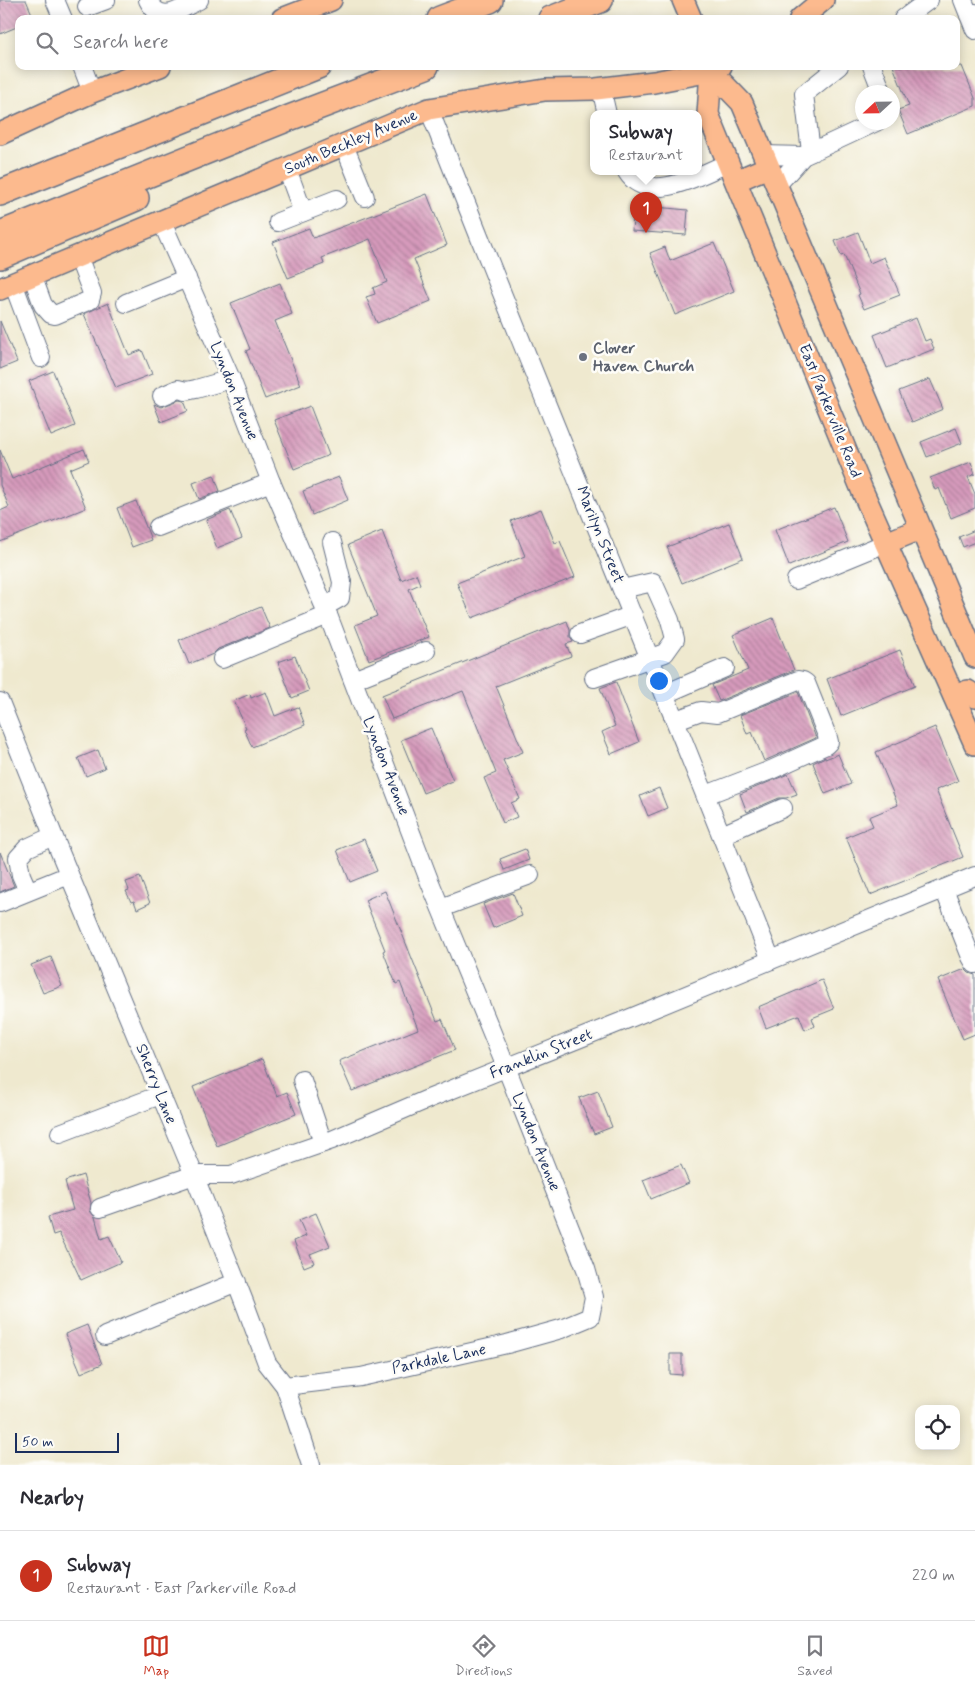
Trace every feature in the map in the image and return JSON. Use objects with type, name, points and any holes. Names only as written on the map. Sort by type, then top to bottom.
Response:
[{"type":"highway","points":[[451,15],[490,0]]},
{"type":"highway","points":[[561,15],[591,3]]},
{"type":"highway","points":[[0,193],[308,70]]},
{"type":"highway","points":[[0,234],[289,118],[415,70]]},
{"type":"highway","points":[[0,256],[184,177],[289,118]]},
{"type":"highway","points":[[0,186],[59,169]]},
{"type":"main road","points":[[683,0],[689,15]]},
{"type":"main road","points":[[805,15],[823,0]]},
{"type":"main road","points":[[291,15],[322,2]]},
{"type":"main road","points":[[0,134],[92,92],[150,70]]},
{"type":"main road","name":"South Beckley Avenue","points":[[6,286],[430,109],[545,90],[601,88],[654,82],[705,70]]},
{"type":"main road","name":"East Parkerville Road","points":[[713,70],[708,114],[859,481],[975,744]]},
{"type":"main road","points":[[715,70],[742,103],[975,657]]},
{"type":"main road","points":[[732,172],[766,161]]},
{"type":"main road","points":[[886,543],[920,528]]},
{"type":"main road","points":[[954,696],[968,691],[975,697]]},
{"type":"street","points":[[55,0],[61,15]]},
{"type":"street","points":[[88,7],[106,0]]},
{"type":"street","points":[[148,0],[151,7],[159,15]]},
{"type":"street","points":[[165,15],[199,0]]},
{"type":"street","points":[[908,15],[929,0]]},
{"type":"street","points":[[84,70],[92,92]]},
{"type":"street","points":[[776,186],[807,154],[804,94],[834,70]]},
{"type":"street","points":[[874,70],[879,85]]},
{"type":"street","points":[[601,88],[606,110]]},
{"type":"street","name":"Marilyn Street","points":[[430,109],[468,209],[676,720],[771,960]]},
{"type":"street","points":[[766,161],[807,154],[859,130]]},
{"type":"street","points":[[344,145],[365,197]]},
{"type":"street","points":[[287,169],[303,212]]},
{"type":"street","points":[[629,175],[642,185],[663,187],[732,172]]},
{"type":"street","points":[[278,222],[337,199]]},
{"type":"street","name":"Lyndon Avenue","points":[[162,220],[231,379],[271,482],[326,611],[441,908],[586,1269],[594,1297],[590,1317]]},
{"type":"street","points":[[32,275],[43,305],[51,314],[55,315],[90,300],[92,293],[78,256]]},
{"type":"street","points":[[126,303],[187,278]]},
{"type":"street","points":[[6,286],[41,358]]},
{"type":"street","points":[[162,396],[178,389],[186,391],[231,379]]},
{"type":"street","points":[[158,527],[271,482]]},
{"type":"street","points":[[222,658],[326,611],[340,598],[342,582],[332,542]]},
{"type":"street","points":[[796,580],[886,543]]},
{"type":"street","points":[[594,678],[665,652],[675,639],[670,620],[653,582],[622,589]]},
{"type":"street","points":[[580,634],[632,615]]},
{"type":"street","points":[[353,680],[426,651]]},
{"type":"street","points":[[665,694],[726,668]]},
{"type":"street","points":[[676,720],[700,711],[718,713],[798,680],[806,683],[821,719],[829,742],[822,748],[706,795]]},
{"type":"street","name":"Sherry Lane","points":[[0,702],[194,1175],[267,1363],[284,1386],[311,1465]]},
{"type":"street","points":[[722,835],[783,808]]},
{"type":"street","points":[[28,891],[21,875],[18,858],[27,848],[54,836]]},
{"type":"street","points":[[0,902],[70,875]]},
{"type":"street","points":[[441,908],[530,876]]},
{"type":"street","name":"Franklin Street","points":[[100,1208],[194,1175],[231,1175],[323,1143],[975,876]]},
{"type":"street","points":[[944,889],[975,964]]},
{"type":"street","points":[[302,1080],[323,1143]]},
{"type":"street","points":[[60,1133],[160,1095]]},
{"type":"street","points":[[105,1336],[236,1282]]},
{"type":"street","name":"Parkdale Lane","points":[[284,1386],[361,1377],[508,1344],[561,1329],[590,1317]]},
{"type":"building","points":[[0,0],[26,0],[32,15],[15,15],[15,28],[0,34]]},
{"type":"building","points":[[960,66],[962,66],[975,98],[975,106],[908,134],[900,115],[900,109],[909,106],[895,70],[960,70]]},
{"type":"building","points":[[427,194],[447,245],[414,259],[431,301],[377,323],[366,297],[375,294],[373,288],[387,282],[370,239],[322,258],[324,264],[288,278],[273,242],[309,228],[313,238]]},
{"type":"building","points":[[634,205],[688,210],[686,235],[632,231]]},
{"type":"building","points":[[858,232],[870,263],[884,257],[900,295],[864,309],[844,255],[841,256],[835,241]]},
{"type":"building","points":[[714,243],[734,291],[675,315],[650,253],[665,247],[670,261]]},
{"type":"building","points":[[280,283],[292,314],[275,321],[301,385],[265,399],[246,351],[250,349],[231,303]]},
{"type":"building","points":[[108,303],[129,355],[142,350],[152,374],[116,388],[84,314]]},
{"type":"building","points":[[916,318],[925,341],[930,339],[934,349],[887,368],[874,335]]},
{"type":"building","points":[[0,321],[17,362],[0,369]]},
{"type":"building","points":[[53,371],[75,426],[51,436],[29,381]]},
{"type":"building","points":[[930,379],[943,409],[912,422],[899,391]]},
{"type":"building","points":[[179,400],[184,401],[188,411],[161,422],[154,404],[161,407]]},
{"type":"building","points":[[310,406],[329,455],[294,469],[274,420]]},
{"type":"building","points":[[956,428],[962,443],[927,457],[921,442]]},
{"type":"building","points":[[84,449],[89,461],[70,469],[86,508],[0,542],[0,511],[9,507],[0,485],[0,450],[12,479]]},
{"type":"building","points":[[971,462],[975,474],[968,477],[975,494],[975,508],[951,518],[939,488],[935,490],[930,478]]},
{"type":"building","points":[[214,475],[220,491],[199,499],[193,483]]},
{"type":"building","points":[[339,477],[348,500],[312,515],[303,491]]},
{"type":"building","points":[[136,501],[151,540],[132,547],[117,508]]},
{"type":"building","points":[[834,507],[848,542],[789,566],[775,530]]},
{"type":"building","points":[[541,509],[555,543],[560,541],[575,577],[472,618],[457,583],[525,556],[511,521]]},
{"type":"building","points":[[230,510],[242,538],[217,548],[206,520]]},
{"type":"building","points":[[729,523],[743,558],[682,583],[667,547]]},
{"type":"building","points":[[975,530],[975,542],[963,547],[959,537]]},
{"type":"building","points":[[382,531],[401,580],[416,574],[420,584],[409,589],[429,637],[369,660],[355,625],[377,616],[348,545]]},
{"type":"building","points":[[261,607],[270,628],[218,649],[213,654],[189,664],[179,640]]},
{"type":"building","points":[[773,618],[794,670],[719,701],[712,685],[748,670],[733,635]]},
{"type":"building","points":[[567,621],[570,637],[573,642],[566,644],[571,656],[496,686],[523,752],[503,760],[520,799],[511,803],[517,817],[503,823],[484,778],[496,773],[463,691],[392,719],[382,695]]},
{"type":"building","points":[[900,650],[915,686],[841,716],[827,679]]},
{"type":"building","points":[[295,656],[309,691],[292,698],[278,662]]},
{"type":"building","points":[[616,682],[639,742],[611,754],[602,732],[615,726],[600,688]]},
{"type":"building","points":[[266,692],[275,716],[298,707],[305,725],[252,747],[234,701],[250,694],[251,698]]},
{"type":"building","points":[[798,692],[816,738],[764,761],[752,732],[747,734],[740,715]]},
{"type":"building","points":[[935,727],[958,781],[936,790],[963,857],[870,895],[846,837],[873,826],[869,817],[898,805],[876,752]]},
{"type":"building","points":[[431,728],[453,781],[423,793],[401,740]]},
{"type":"building","points":[[98,750],[105,768],[86,776],[78,758]]},
{"type":"building","points":[[838,754],[851,784],[825,794],[813,763],[825,757],[825,759]]},
{"type":"building","points":[[788,774],[797,794],[786,798],[779,798],[747,812],[740,794]]},
{"type":"building","points":[[659,788],[667,808],[648,816],[640,796]]},
{"type":"building","points":[[364,839],[377,871],[350,882],[337,850]]},
{"type":"building","points":[[525,849],[529,860],[504,870],[500,859]]},
{"type":"building","points":[[0,852],[14,886],[0,892]]},
{"type":"building","points":[[140,877],[150,903],[137,909],[134,901],[131,902],[126,891],[129,890],[126,882]]},
{"type":"building","points":[[385,891],[437,1021],[442,1019],[455,1050],[352,1091],[339,1061],[418,1029],[400,982],[396,984],[365,900]]},
{"type":"building","points":[[513,893],[522,916],[493,928],[483,904]]},
{"type":"building","points":[[51,957],[62,986],[43,993],[31,965]]},
{"type":"building","points":[[965,969],[975,975],[975,1034],[963,1039],[938,980]]},
{"type":"building","points":[[822,980],[834,1009],[812,1018],[815,1026],[805,1030],[799,1015],[766,1028],[758,1007]]},
{"type":"building","points":[[262,1059],[277,1096],[287,1092],[296,1114],[217,1146],[193,1087]]},
{"type":"building","points":[[598,1091],[612,1127],[594,1134],[579,1098]]},
{"type":"building","points":[[681,1165],[689,1183],[651,1199],[643,1180]]},
{"type":"building","points":[[83,1175],[91,1203],[90,1211],[95,1217],[101,1239],[109,1236],[121,1262],[81,1280],[59,1233],[53,1235],[48,1217],[73,1210],[65,1181]]},
{"type":"building","points":[[316,1213],[330,1246],[310,1254],[314,1263],[304,1267],[294,1241],[306,1236],[299,1220]]},
{"type":"building","points":[[87,1325],[102,1364],[81,1373],[65,1334]]},
{"type":"building","points":[[670,1354],[682,1354],[682,1375],[670,1374]]},
{"type":"place","name":"Subway","points":[[646,233]]},
{"type":"place","name":"Clover Haven Church","points":[[583,357]]}]
